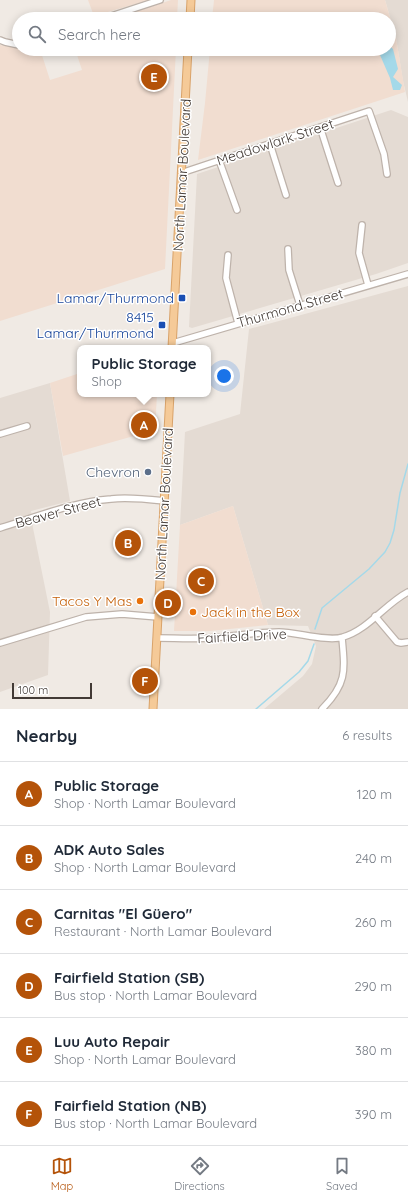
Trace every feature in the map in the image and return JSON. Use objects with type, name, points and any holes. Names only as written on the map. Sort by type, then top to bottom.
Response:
[{"type":"main road","points":[[190,12],[191,0]]},
{"type":"main road","name":"North Lamar Boulevard","points":[[172,345],[188,56]]},
{"type":"main road","name":"North Lamar Boulevard","points":[[153,709],[170,397]]},
{"type":"street","points":[[123,12],[160,0]]},
{"type":"street","points":[[0,40],[12,44]]},
{"type":"street","name":"Meadowlark Street","points":[[181,173],[369,110],[384,154],[387,174]]},
{"type":"street","points":[[320,127],[338,183]]},
{"type":"street","points":[[270,144],[286,195]]},
{"type":"street","points":[[219,160],[237,210]]},
{"type":"street","points":[[362,224],[359,253],[368,285]]},
{"type":"street","points":[[288,249],[289,270],[300,305]]},
{"type":"street","points":[[228,254],[226,278],[238,323]]},
{"type":"street","name":"Thurmond Street","points":[[172,345],[238,323],[408,274]]},
{"type":"street","points":[[0,434],[26,426]]},
{"type":"street","name":"Beaver Street","points":[[0,528],[72,506],[95,501],[125,498],[164,501]]},
{"type":"street","points":[[322,709],[334,696],[341,682],[344,669],[342,638],[359,629],[392,602],[408,592]]},
{"type":"street","points":[[0,644],[86,617],[122,614],[158,617]]},
{"type":"street","points":[[375,616],[397,642],[408,642]]},
{"type":"street","name":"Fairfield Drive","points":[[157,638],[205,639],[265,632],[342,638]]},
{"type":"shaded area","points":[[88,0],[149,0],[108,12],[92,12]]},
{"type":"shaded area","points":[[171,0],[178,0],[177,12],[136,12]]},
{"type":"shaded area","points":[[214,0],[385,0],[388,12],[213,12]]},
{"type":"shaded area","points":[[385,0],[408,0],[408,102],[396,38],[396,12],[388,12]]},
{"type":"shaded area","points":[[396,38],[405,92],[198,160],[209,56],[396,56]]},
{"type":"shaded area","points":[[0,45],[12,47],[12,56],[42,56],[50,80],[82,70],[77,56],[176,56],[165,269],[0,321]]},
{"type":"shaded area","points":[[391,110],[408,117],[408,263],[376,274],[192,328],[189,327],[197,174]]},
{"type":"shaded area","points":[[408,286],[408,709],[264,709],[303,676],[312,664],[316,646],[308,626],[268,625],[233,506],[180,525],[185,432],[240,414],[249,329]]},
{"type":"shaded area","points":[[77,374],[77,397],[157,397],[155,430],[63,456],[50,383]]},
{"type":"shaded area","points":[[50,383],[70,501],[31,511],[50,612],[48,675],[0,692],[0,398]]},
{"type":"shaded area","points":[[233,506],[268,625],[210,631],[174,631],[180,525]]},
{"type":"water","points":[[380,56],[395,56],[398,69],[393,77],[402,85],[400,90],[393,90],[390,78]]},
{"type":"waterway","points":[[315,629],[322,608],[369,569],[385,552],[390,543],[394,530],[400,493],[408,464]]},
{"type":"waterway","points":[[256,709],[299,672],[308,661],[314,644]]},
{"type":"place","name":"Luu Auto Repair","points":[[154,77]]},
{"type":"place","name":"Lamar/Thurmond","points":[[182,298]]},
{"type":"place","name":"8415 Lamar/Thurmond","points":[[162,325]]},
{"type":"place","name":"Public Storage","points":[[144,425]]},
{"type":"place","name":"Chevron","points":[[148,472]]},
{"type":"place","name":"ADK Auto Sales","points":[[128,543]]},
{"type":"place","name":"Carnitas \"El Güero\"","points":[[201,581]]},
{"type":"place","name":"Tacos Y Mas","points":[[140,601]]},
{"type":"place","name":"Fairfield Station (SB)","points":[[168,603]]},
{"type":"place","name":"Jack in the Box","points":[[193,612]]},
{"type":"place","name":"Fairfield Station (NB)","points":[[145,681]]}]
